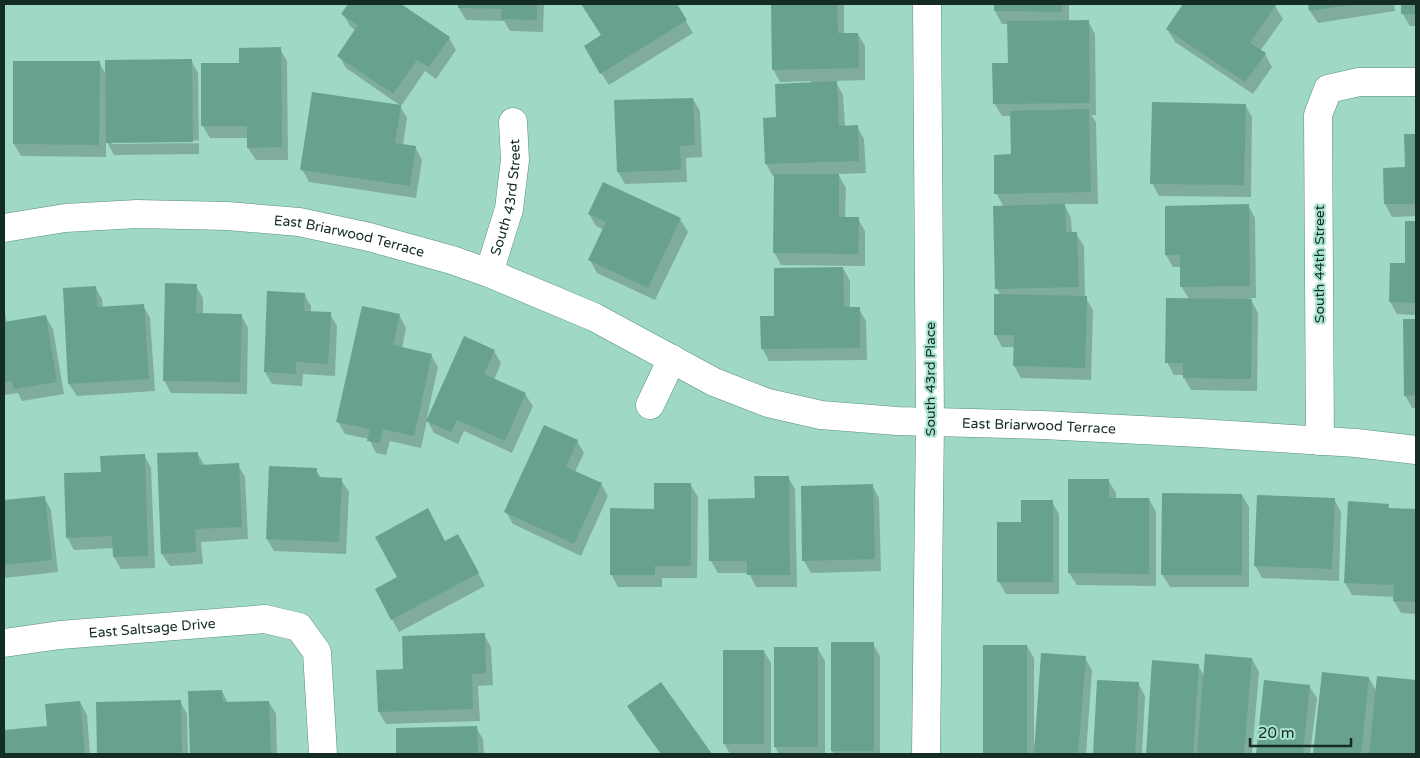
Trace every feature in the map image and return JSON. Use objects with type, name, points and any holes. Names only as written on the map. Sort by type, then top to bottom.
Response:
[{"type":"street","name":"South 43rd Place","points":[[926,754],[930,422],[928,4]]},
{"type":"street","name":"South 44th Street","points":[[1320,441],[1318,115],[1328,89],[1358,82],[1416,82]]},
{"type":"street","name":"South 43rd Street","points":[[489,273],[509,209],[515,160],[513,122]]},
{"type":"street","name":"East Briarwood Terrace","points":[[4,228],[65,218],[137,214],[236,216],[299,222],[369,237],[452,260],[489,273],[594,317],[714,382],[768,403],[821,415],[897,421],[1072,427],[1356,443],[1416,450]]},
{"type":"street","points":[[650,405],[672,359]]},
{"type":"street","name":"East Saltsage Drive","points":[[4,643],[60,634],[265,619],[299,627],[317,652],[323,754]]},
{"type":"building","points":[[348,4],[401,4],[450,37],[429,67],[417,60],[393,94],[337,56],[358,25],[341,14]]},
{"type":"building","points":[[458,4],[537,4],[537,20],[501,19],[502,9],[458,8]]},
{"type":"building","points":[[581,4],[677,4],[687,20],[600,74],[584,46],[601,35]]},
{"type":"building","points":[[771,4],[837,4],[838,33],[858,33],[859,68],[772,70]]},
{"type":"building","points":[[994,4],[1062,4],[1062,12],[994,11]]},
{"type":"building","points":[[1183,4],[1276,5],[1250,43],[1266,53],[1245,82],[1166,29]]},
{"type":"building","points":[[1308,4],[1350,4],[1350,5],[1309,11]]},
{"type":"building","points":[[1401,4],[1416,4],[1416,14],[1401,14]]},
{"type":"building","points":[[1089,20],[1090,103],[993,104],[992,63],[1008,63],[1007,21]]},
{"type":"building","points":[[281,47],[282,147],[247,148],[247,126],[201,126],[201,63],[239,63],[239,48]]},
{"type":"building","points":[[192,59],[193,142],[106,143],[105,60]]},
{"type":"building","points":[[13,61],[100,61],[99,145],[13,144]]},
{"type":"building","points":[[837,81],[839,126],[858,125],[859,161],[765,164],[763,118],[776,117],[775,84]]},
{"type":"building","points":[[312,92],[401,105],[395,143],[416,146],[410,186],[300,170]]},
{"type":"building","points":[[693,98],[695,145],[680,146],[681,170],[617,172],[614,100]]},
{"type":"building","points":[[1152,102],[1246,104],[1244,185],[1150,184]]},
{"type":"building","points":[[1089,109],[1091,192],[994,194],[994,155],[1011,154],[1010,111]]},
{"type":"building","points":[[1404,134],[1416,134],[1416,204],[1384,204],[1383,168],[1405,167]]},
{"type":"building","points":[[774,174],[839,174],[839,217],[859,217],[858,254],[773,253]]},
{"type":"building","points":[[603,182],[681,218],[648,288],[588,260],[606,222],[588,214]]},
{"type":"building","points":[[1065,204],[1066,232],[1077,232],[1079,287],[995,289],[993,206]]},
{"type":"building","points":[[1249,204],[1250,286],[1180,287],[1180,255],[1165,255],[1165,206]]},
{"type":"building","points":[[1405,221],[1416,221],[1416,303],[1389,302],[1390,263],[1405,263]]},
{"type":"building","points":[[843,267],[844,307],[860,307],[860,348],[761,349],[760,316],[774,316],[774,268]]},
{"type":"building","points":[[165,283],[197,284],[196,313],[242,314],[240,382],[163,381]]},
{"type":"building","points":[[96,286],[97,307],[144,304],[149,379],[68,384],[63,288]]},
{"type":"building","points":[[267,291],[305,293],[304,311],[331,312],[328,364],[296,362],[296,374],[264,372]]},
{"type":"building","points":[[994,294],[1087,296],[1085,368],[1013,366],[1014,335],[994,335]]},
{"type":"building","points":[[1166,298],[1252,299],[1251,379],[1183,378],[1183,363],[1165,363]]},
{"type":"building","points":[[362,306],[400,314],[393,345],[432,354],[414,436],[383,429],[380,443],[367,441],[370,429],[336,422]]},
{"type":"building","points":[[46,315],[57,382],[14,389],[12,381],[4,382],[4,322]]},
{"type":"building","points":[[1403,319],[1416,319],[1416,395],[1404,396]]},
{"type":"building","points":[[464,336],[495,350],[484,374],[526,393],[505,441],[457,420],[451,432],[426,421]]},
{"type":"building","points":[[544,425],[578,440],[566,467],[602,483],[574,544],[504,512]]},
{"type":"building","points":[[198,452],[199,465],[239,463],[242,527],[195,529],[196,552],[161,554],[157,453]]},
{"type":"building","points":[[145,454],[148,556],[113,557],[112,536],[66,538],[64,473],[101,472],[100,456]]},
{"type":"building","points":[[269,466],[317,468],[317,477],[342,478],[339,542],[266,539]]},
{"type":"building","points":[[754,476],[789,476],[790,575],[747,575],[747,561],[709,561],[708,499],[755,498]]},
{"type":"building","points":[[1068,479],[1109,479],[1109,498],[1149,498],[1149,574],[1068,573]]},
{"type":"building","points":[[654,483],[691,483],[691,566],[655,566],[655,575],[610,575],[610,508],[654,509]]},
{"type":"building","points":[[873,484],[875,559],[802,561],[801,486]]},
{"type":"building","points":[[1162,493],[1242,494],[1242,575],[1161,575]]},
{"type":"building","points":[[1257,495],[1335,498],[1332,569],[1254,566]]},
{"type":"building","points":[[45,496],[52,560],[4,565],[4,500]]},
{"type":"building","points":[[1021,500],[1053,500],[1053,582],[997,582],[997,522],[1021,522]]},
{"type":"building","points":[[1348,501],[1389,504],[1388,508],[1416,509],[1416,602],[1393,601],[1394,585],[1344,583]]},
{"type":"building","points":[[428,508],[445,541],[458,534],[479,573],[391,620],[375,589],[397,577],[375,537]]},
{"type":"building","points":[[485,633],[486,673],[472,674],[473,709],[378,712],[376,670],[403,669],[402,636]]},
{"type":"building","points":[[831,642],[874,642],[874,751],[831,751]]},
{"type":"building","points":[[983,645],[1027,645],[1027,754],[983,754]]},
{"type":"building","points":[[774,647],[818,647],[818,747],[774,747]]},
{"type":"building","points":[[723,650],[764,650],[764,744],[723,744]]},
{"type":"building","points":[[1041,653],[1086,656],[1078,754],[1034,754]]},
{"type":"building","points":[[1205,654],[1252,658],[1244,754],[1197,754]]},
{"type":"building","points":[[1152,660],[1199,664],[1193,754],[1146,754]]},
{"type":"building","points":[[1322,672],[1369,677],[1361,754],[1313,754]]},
{"type":"building","points":[[1377,676],[1416,680],[1416,754],[1369,754]]},
{"type":"building","points":[[1097,680],[1139,682],[1135,754],[1093,754]]},
{"type":"building","points":[[1264,680],[1310,685],[1303,754],[1256,754]]},
{"type":"building","points":[[661,682],[712,754],[661,754],[627,706]]},
{"type":"building","points":[[222,690],[223,702],[269,701],[271,754],[190,754],[188,691]]},
{"type":"building","points":[[181,700],[182,754],[97,754],[96,702]]},
{"type":"building","points":[[80,701],[85,754],[4,754],[4,730],[47,726],[45,704]]},
{"type":"building","points":[[477,726],[478,754],[396,754],[396,728]]}]
